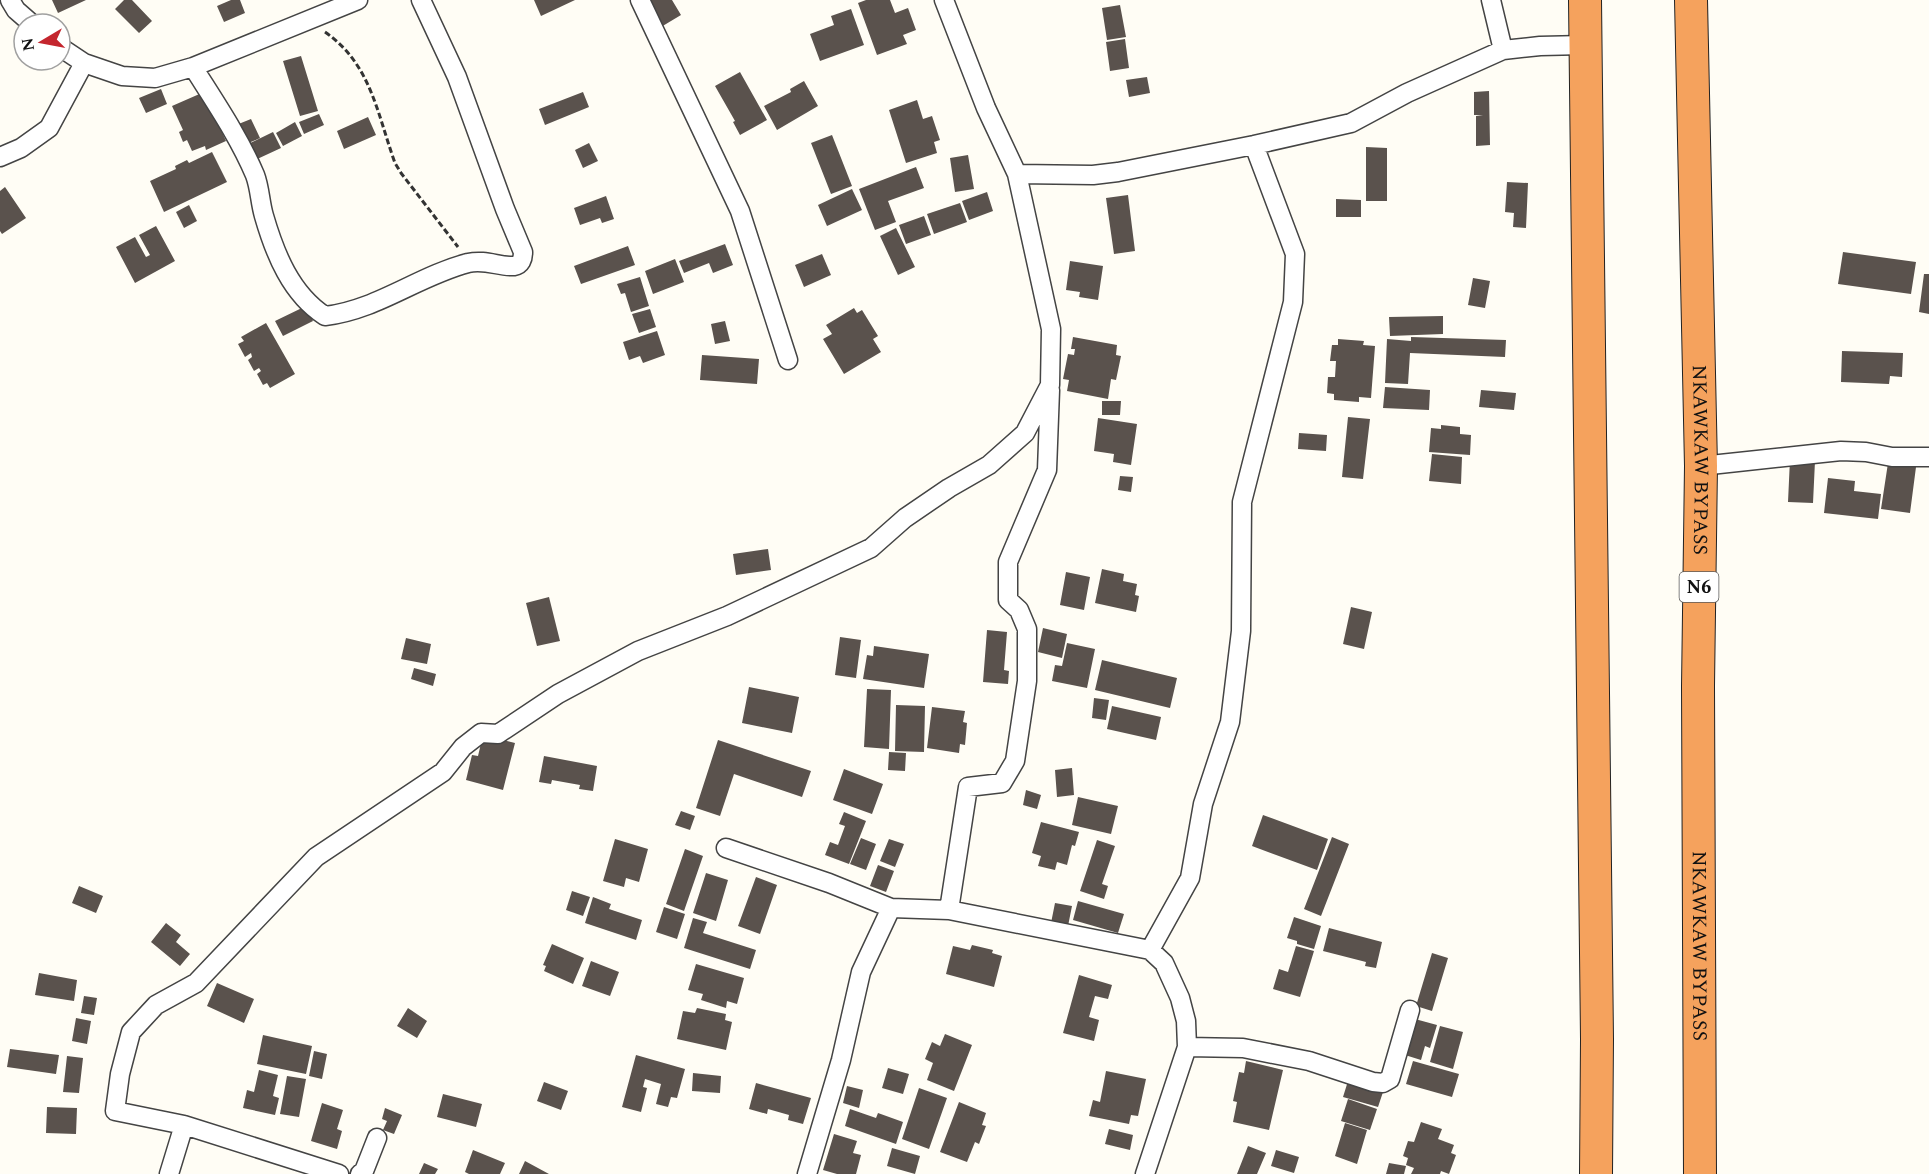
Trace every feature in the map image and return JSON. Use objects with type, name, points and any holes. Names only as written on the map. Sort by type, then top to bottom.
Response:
[{"type":"highway","points":[[1585,0],[1598,1039],[1596,1174]]},
{"type":"highway","name":"NKAWKAW BYPASS","points":[[1691,0],[1701,466],[1698,686],[1700,1174]]},
{"type":"street","points":[[72,55],[84,63],[122,76],[155,78],[193,67],[358,0]]},
{"type":"street","points":[[193,67],[225,117],[256,178],[263,214],[275,251],[305,301],[325,316],[339,315],[383,300],[444,271],[470,263],[482,261],[514,266],[521,263],[523,252],[505,210],[457,77],[421,0]]},
{"type":"street","points":[[640,0],[740,211],[788,360]]},
{"type":"street","points":[[944,0],[986,108],[1017,174],[1051,329],[1047,470],[1008,562],[1008,600],[1019,610],[1027,629],[1027,681],[1015,761],[1002,783],[968,786],[949,910]]},
{"type":"street","points":[[1491,0],[1503,50]]},
{"type":"street","points":[[1017,174],[1093,175],[1118,172],[1352,123],[1407,93],[1503,50],[1584,45]]},
{"type":"street","points":[[0,157],[21,148],[48,128],[84,63]]},
{"type":"street","points":[[1150,950],[1190,878],[1203,804],[1230,722],[1241,632],[1242,502],[1293,302],[1295,254],[1254,145]]},
{"type":"street","points":[[339,1174],[184,1125],[116,1111],[120,1074],[131,1032],[156,1005],[196,983],[316,857],[443,772],[463,747],[482,733],[498,734],[558,694],[638,651],[727,616],[871,548],[905,518],[949,488],[989,465],[1025,432],[1050,385]]},
{"type":"street","points":[[1701,466],[1841,451],[1866,452],[1893,457],[1929,457]]},
{"type":"street","points":[[726,848],[829,883],[891,908],[949,910],[1150,950],[1164,963],[1180,998],[1186,1021],[1187,1047],[1145,1174]]},
{"type":"street","points":[[807,1174],[841,1060],[861,972],[891,908]]},
{"type":"street","points":[[1187,1047],[1243,1048],[1309,1061],[1373,1082],[1383,1083],[1390,1079],[1410,1010]]},
{"type":"street","points":[[169,1174],[184,1125]]},
{"type":"street","points":[[360,1174],[364,1171],[377,1138]]},
{"type":"path","points":[[309,21],[339,42],[352,56],[366,78],[398,168],[470,263]]},
{"type":"building","points":[[52,0],[86,0],[60,12],[58,12]]},
{"type":"building","points":[[124,0],[132,0],[152,21],[139,33],[115,9]]},
{"type":"building","points":[[231,0],[240,0],[245,13],[224,22],[217,6]]},
{"type":"building","points":[[534,0],[575,0],[541,16]]},
{"type":"building","points":[[644,0],[672,0],[681,15],[661,27]]},
{"type":"building","points":[[866,0],[890,0],[895,13],[908,8],[916,30],[903,35],[907,44],[877,55],[858,3]]},
{"type":"building","points":[[1120,5],[1126,37],[1107,40],[1102,8]]},
{"type":"building","points":[[851,9],[864,45],[820,61],[810,34],[834,25],[831,16]]},
{"type":"building","points":[[1125,39],[1129,68],[1110,71],[1106,42]]},
{"type":"building","points":[[301,56],[318,111],[300,116],[283,61]]},
{"type":"building","points":[[740,72],[767,120],[740,135],[733,122],[735,121],[715,86]]},
{"type":"building","points":[[1147,77],[1150,93],[1129,97],[1126,80]]},
{"type":"building","points":[[804,81],[818,106],[777,130],[764,106],[791,92],[790,89]]},
{"type":"building","points":[[161,89],[167,104],[146,113],[139,98]]},
{"type":"building","points":[[1489,91],[1490,145],[1476,146],[1476,116],[1483,115],[1474,115],[1474,92]]},
{"type":"building","points":[[204,92],[226,141],[206,150],[205,146],[192,151],[187,140],[183,142],[179,132],[183,130],[172,106]]},
{"type":"building","points":[[583,92],[589,107],[545,125],[539,109]]},
{"type":"building","points":[[917,100],[923,119],[932,116],[940,140],[934,142],[937,153],[906,163],[889,110]]},
{"type":"building","points":[[319,114],[324,125],[304,134],[299,122]]},
{"type":"building","points":[[368,117],[376,135],[344,149],[337,131]]},
{"type":"building","points":[[251,119],[260,138],[244,145],[236,125]]},
{"type":"building","points":[[295,122],[302,136],[283,146],[276,133]]},
{"type":"building","points":[[273,132],[281,148],[251,162],[244,146]]},
{"type":"building","points":[[832,135],[852,186],[831,194],[811,143]]},
{"type":"building","points":[[589,143],[598,161],[583,168],[575,150]]},
{"type":"building","points":[[1366,147],[1387,148],[1387,201],[1366,201]]},
{"type":"building","points":[[212,152],[227,182],[164,212],[150,181],[176,169],[175,166],[187,160],[189,163]]},
{"type":"building","points":[[968,155],[974,189],[955,192],[950,158]]},
{"type":"building","points":[[916,167],[924,188],[888,201],[896,222],[875,230],[859,189]]},
{"type":"building","points":[[1507,182],[1528,183],[1526,228],[1513,227],[1514,213],[1505,212]]},
{"type":"building","points":[[5,187],[26,218],[2,234],[0,231],[0,191]]},
{"type":"building","points":[[852,189],[862,210],[827,226],[818,205]]},
{"type":"building","points":[[987,192],[993,211],[969,220],[962,201]]},
{"type":"building","points":[[1128,195],[1135,251],[1114,254],[1106,198]]},
{"type":"building","points":[[606,196],[614,219],[602,223],[600,218],[580,225],[574,208]]},
{"type":"building","points":[[1336,199],[1361,200],[1361,217],[1336,217]]},
{"type":"building","points":[[960,203],[967,222],[934,234],[927,214]]},
{"type":"building","points":[[189,205],[197,221],[184,228],[176,212]]},
{"type":"building","points":[[924,216],[931,235],[906,244],[899,225]]},
{"type":"building","points":[[156,226],[175,261],[135,283],[116,247],[135,237],[146,257],[150,255],[139,235]]},
{"type":"building","points":[[896,228],[915,267],[898,275],[880,236]]},
{"type":"building","points":[[725,244],[733,265],[713,273],[709,263],[684,273],[679,261]]},
{"type":"building","points":[[628,246],[635,265],[581,284],[574,266]]},
{"type":"building","points":[[1843,252],[1916,262],[1911,294],[1838,284]]},
{"type":"building","points":[[822,254],[831,275],[804,287],[795,265]]},
{"type":"building","points":[[675,259],[684,282],[653,294],[645,271]]},
{"type":"building","points":[[1070,261],[1103,266],[1098,300],[1079,297],[1080,292],[1066,290]]},
{"type":"building","points":[[1924,274],[1929,274],[1929,314],[1919,312]]},
{"type":"building","points":[[640,277],[649,306],[631,312],[625,293],[621,294],[617,284]]},
{"type":"building","points":[[1473,278],[1490,281],[1485,308],[1468,305]]},
{"type":"building","points":[[306,306],[313,321],[283,336],[275,321]]},
{"type":"building","points":[[854,308],[857,313],[862,310],[878,336],[873,339],[881,352],[844,374],[823,339],[832,334],[826,325]]},
{"type":"building","points":[[650,309],[656,327],[639,333],[632,314]]},
{"type":"building","points":[[1443,316],[1443,334],[1390,336],[1389,317]]},
{"type":"building","points":[[725,321],[730,341],[715,344],[711,324]]},
{"type":"building","points":[[266,323],[295,374],[270,388],[267,383],[263,385],[257,374],[261,371],[259,368],[254,371],[248,360],[252,357],[251,353],[245,357],[238,344],[244,341],[241,337]]},
{"type":"building","points":[[657,331],[665,355],[643,363],[640,356],[629,360],[623,342]]},
{"type":"building","points":[[1073,337],[1117,345],[1116,355],[1121,356],[1116,380],[1111,379],[1108,399],[1067,391],[1069,380],[1063,379],[1068,354],[1074,355],[1075,349],[1071,349]]},
{"type":"building","points":[[1411,337],[1506,340],[1505,357],[1410,353],[1408,384],[1385,383],[1387,339],[1411,341]]},
{"type":"building","points":[[1338,339],[1364,341],[1363,345],[1375,346],[1371,398],[1359,397],[1359,402],[1334,400],[1334,394],[1327,393],[1328,377],[1335,377],[1336,361],[1330,361],[1332,345],[1338,345]]},
{"type":"building","points":[[1842,351],[1903,353],[1902,377],[1890,376],[1889,384],[1841,382]]},
{"type":"building","points":[[702,355],[759,359],[757,384],[700,380]]},
{"type":"building","points":[[1385,387],[1430,390],[1429,410],[1383,408]]},
{"type":"building","points":[[1481,390],[1516,393],[1514,410],[1479,407]]},
{"type":"building","points":[[1102,401],[1121,401],[1120,415],[1102,415]]},
{"type":"building","points":[[1348,417],[1370,419],[1363,479],[1342,477]]},
{"type":"building","points":[[1098,418],[1137,424],[1131,465],[1113,462],[1114,454],[1094,451]]},
{"type":"building","points":[[1441,425],[1460,427],[1460,434],[1471,435],[1470,455],[1429,452],[1431,428],[1441,429]]},
{"type":"building","points":[[1299,433],[1327,435],[1326,451],[1298,449]]},
{"type":"building","points":[[1432,454],[1462,457],[1461,484],[1429,481]]},
{"type":"building","points":[[1790,459],[1815,461],[1813,503],[1788,502]]},
{"type":"building","points":[[1888,463],[1916,467],[1910,513],[1881,509]]},
{"type":"building","points":[[1120,476],[1133,477],[1131,492],[1118,490]]},
{"type":"building","points":[[1828,478],[1855,481],[1854,491],[1881,494],[1878,519],[1824,513]]},
{"type":"building","points":[[768,549],[771,570],[736,575],[733,554]]},
{"type":"building","points":[[1102,569],[1124,574],[1123,581],[1137,584],[1135,595],[1139,596],[1136,612],[1095,603]]},
{"type":"building","points":[[1066,572],[1090,577],[1084,610],[1060,605]]},
{"type":"building","points":[[549,597],[560,641],[537,646],[526,603]]},
{"type":"building","points":[[1351,607],[1372,612],[1364,649],[1343,644]]},
{"type":"building","points":[[1043,628],[1067,634],[1062,658],[1038,652]]},
{"type":"building","points":[[987,630],[1007,632],[1004,670],[1009,671],[1008,684],[983,682]]},
{"type":"building","points":[[840,637],[861,640],[856,678],[835,675]]},
{"type":"building","points":[[406,638],[431,644],[427,664],[401,659]]},
{"type":"building","points":[[1067,643],[1095,649],[1087,688],[1052,681],[1055,665],[1062,666]]},
{"type":"building","points":[[874,646],[929,654],[924,688],[863,679],[867,655],[873,656]]},
{"type":"building","points":[[1102,660],[1177,678],[1170,708],[1095,690]]},
{"type":"building","points":[[414,668],[436,674],[433,686],[411,679]]},
{"type":"building","points":[[749,687],[799,697],[792,733],[742,723]]},
{"type":"building","points":[[867,689],[891,690],[889,749],[864,747]]},
{"type":"building","points":[[1094,698],[1109,700],[1106,720],[1092,718]]},
{"type":"building","points":[[896,705],[925,706],[924,752],[895,751]]},
{"type":"building","points":[[1112,706],[1161,717],[1156,740],[1107,729]]},
{"type":"building","points":[[932,707],[965,711],[963,722],[967,723],[965,745],[960,744],[959,753],[927,748]]},
{"type":"building","points":[[483,735],[515,743],[503,790],[466,780],[472,755],[478,756]]},
{"type":"building","points":[[718,740],[811,771],[802,797],[734,774],[720,816],[696,808]]},
{"type":"building","points":[[889,752],[906,753],[905,771],[888,770]]},
{"type":"building","points":[[544,756],[597,766],[593,791],[579,789],[580,785],[552,780],[551,784],[539,782]]},
{"type":"building","points":[[1072,768],[1074,795],[1057,797],[1055,770]]},
{"type":"building","points":[[844,769],[883,784],[872,814],[833,800]]},
{"type":"building","points":[[1026,790],[1041,795],[1037,809],[1023,805]]},
{"type":"building","points":[[1078,797],[1118,806],[1111,834],[1072,825]]},
{"type":"building","points":[[681,811],[695,816],[690,830],[675,825]]},
{"type":"building","points":[[844,812],[866,821],[849,864],[825,855],[830,842],[838,845],[845,826],[839,824]]},
{"type":"building","points":[[1263,815],[1328,839],[1317,870],[1252,846]]},
{"type":"building","points":[[1041,822],[1079,832],[1075,846],[1072,845],[1067,865],[1057,862],[1055,870],[1038,866],[1041,856],[1032,853]]},
{"type":"building","points":[[1332,837],[1349,844],[1321,916],[1304,909]]},
{"type":"building","points":[[861,838],[876,844],[866,870],[850,864]]},
{"type":"building","points":[[615,839],[648,849],[639,882],[626,878],[624,887],[603,881]]},
{"type":"building","points":[[889,839],[904,844],[895,867],[880,861]]},
{"type":"building","points":[[1097,840],[1115,846],[1102,884],[1108,886],[1104,899],[1080,891]]},
{"type":"building","points":[[685,849],[703,856],[684,911],[666,904]]},
{"type":"building","points":[[878,865],[894,871],[886,892],[870,886]]},
{"type":"building","points":[[706,873],[728,880],[716,921],[693,913]]},
{"type":"building","points":[[756,877],[777,885],[760,934],[738,926]]},
{"type":"building","points":[[79,886],[103,896],[96,913],[72,903]]},
{"type":"building","points":[[572,891],[590,897],[583,916],[566,910]]},
{"type":"building","points":[[593,897],[611,904],[609,909],[642,920],[636,940],[585,923]]},
{"type":"building","points":[[1078,901],[1124,914],[1118,933],[1073,920]]},
{"type":"building","points":[[1055,903],[1072,906],[1068,926],[1051,923]]},
{"type":"building","points":[[664,907],[685,914],[677,939],[656,932]]},
{"type":"building","points":[[1294,917],[1321,926],[1314,949],[1287,938]]},
{"type":"building","points":[[693,918],[707,922],[703,933],[756,950],[750,969],[684,948]]},
{"type":"building","points":[[166,923],[181,935],[176,942],[190,954],[180,966],[151,942]]},
{"type":"building","points":[[1329,928],[1382,942],[1376,968],[1365,966],[1366,962],[1323,951]]},
{"type":"building","points":[[552,944],[584,958],[573,984],[544,971],[546,966],[543,965]]},
{"type":"building","points":[[972,945],[993,950],[992,953],[1002,956],[994,987],[946,974],[953,946],[970,950]]},
{"type":"building","points":[[1296,946],[1314,951],[1300,997],[1273,989],[1279,969],[1288,972]]},
{"type":"building","points":[[1432,953],[1448,958],[1432,1011],[1416,1006]]},
{"type":"building","points":[[591,961],[619,972],[610,996],[582,986]]},
{"type":"building","points":[[696,964],[744,978],[737,1004],[727,1001],[726,1008],[701,1000],[703,994],[688,990]]},
{"type":"building","points":[[39,973],[77,980],[74,1001],[35,995]]},
{"type":"building","points":[[1079,975],[1112,985],[1108,999],[1095,996],[1089,1017],[1099,1020],[1094,1041],[1063,1033]]},
{"type":"building","points":[[217,983],[254,999],[244,1023],[207,1006]]},
{"type":"building","points":[[84,996],[97,998],[94,1015],[81,1013]]},
{"type":"building","points":[[408,1008],[427,1021],[417,1038],[397,1026]]},
{"type":"building","points":[[697,1008],[726,1014],[725,1020],[732,1022],[726,1050],[677,1039],[683,1011],[695,1013]]},
{"type":"building","points":[[76,1018],[91,1021],[87,1044],[72,1041]]},
{"type":"building","points":[[1415,1019],[1437,1025],[1430,1048],[1425,1046],[1421,1060],[1405,1055]]},
{"type":"building","points":[[1440,1026],[1463,1032],[1453,1069],[1430,1062]]},
{"type":"building","points":[[945,1034],[972,1045],[954,1091],[927,1080],[933,1063],[925,1059],[932,1042],[940,1046]]},
{"type":"building","points":[[263,1035],[312,1046],[306,1074],[257,1064]]},
{"type":"building","points":[[10,1049],[59,1055],[56,1074],[7,1067]]},
{"type":"building","points":[[314,1051],[327,1054],[322,1079],[309,1076]]},
{"type":"building","points":[[636,1055],[685,1069],[677,1098],[671,1097],[668,1107],[656,1104],[661,1084],[645,1079],[643,1087],[647,1088],[641,1112],[622,1107]]},
{"type":"building","points":[[67,1056],[83,1058],[79,1093],[63,1092]]},
{"type":"building","points":[[1246,1061],[1283,1070],[1269,1130],[1233,1122],[1237,1102],[1233,1101],[1239,1072],[1244,1073]]},
{"type":"building","points":[[1413,1061],[1459,1074],[1452,1097],[1406,1084]]},
{"type":"building","points":[[888,1068],[909,1074],[903,1094],[882,1088]]},
{"type":"building","points":[[259,1070],[278,1075],[273,1096],[279,1098],[275,1115],[243,1108],[247,1090],[254,1092]]},
{"type":"building","points":[[1106,1071],[1146,1079],[1138,1116],[1131,1115],[1129,1124],[1089,1116],[1093,1100],[1100,1102]]},
{"type":"building","points":[[693,1073],[721,1076],[720,1093],[692,1091]]},
{"type":"building","points":[[287,1076],[306,1079],[299,1117],[280,1114]]},
{"type":"building","points":[[1348,1081],[1383,1092],[1378,1107],[1343,1097]]},
{"type":"building","points":[[544,1082],[568,1091],[561,1110],[537,1101]]},
{"type":"building","points":[[756,1083],[811,1098],[803,1124],[788,1120],[789,1115],[768,1109],[767,1114],[749,1109]]},
{"type":"building","points":[[847,1086],[863,1090],[859,1108],[843,1103]]},
{"type":"building","points":[[919,1088],[947,1098],[929,1149],[902,1139]]},
{"type":"building","points":[[443,1094],[482,1104],[476,1127],[437,1117]]},
{"type":"building","points":[[1348,1099],[1377,1109],[1370,1130],[1341,1121]]},
{"type":"building","points":[[959,1102],[986,1113],[982,1125],[986,1126],[979,1144],[975,1142],[967,1162],[940,1152]]},
{"type":"building","points":[[322,1103],[343,1110],[337,1129],[342,1131],[337,1149],[311,1141]]},
{"type":"building","points":[[47,1107],[77,1108],[76,1134],[46,1133]]},
{"type":"building","points":[[385,1108],[402,1115],[394,1134],[383,1130],[387,1121],[382,1119]]},
{"type":"building","points":[[850,1109],[876,1118],[878,1113],[903,1122],[896,1144],[845,1126]]},
{"type":"building","points":[[1421,1122],[1442,1129],[1438,1139],[1454,1145],[1451,1153],[1456,1155],[1449,1174],[1441,1171],[1440,1174],[1411,1174],[1414,1168],[1406,1165],[1408,1158],[1403,1156],[1408,1141],[1414,1142]]},
{"type":"building","points":[[1345,1123],[1367,1130],[1357,1164],[1335,1156]]},
{"type":"building","points":[[1109,1129],[1133,1135],[1130,1150],[1105,1144]]},
{"type":"building","points":[[834,1134],[857,1141],[853,1153],[861,1155],[856,1174],[837,1174],[823,1170]]},
{"type":"building","points":[[1248,1146],[1266,1153],[1257,1174],[1237,1174]]},
{"type":"building","points":[[892,1148],[920,1156],[915,1174],[887,1166]]},
{"type":"building","points":[[473,1150],[505,1163],[500,1174],[465,1172]]},
{"type":"building","points":[[1276,1150],[1299,1157],[1294,1173],[1271,1166]]},
{"type":"building","points":[[525,1161],[549,1174],[519,1174]]},
{"type":"building","points":[[424,1163],[438,1169],[435,1174],[419,1174]]},
{"type":"building","points":[[1389,1163],[1406,1166],[1404,1174],[1386,1174]]}]
